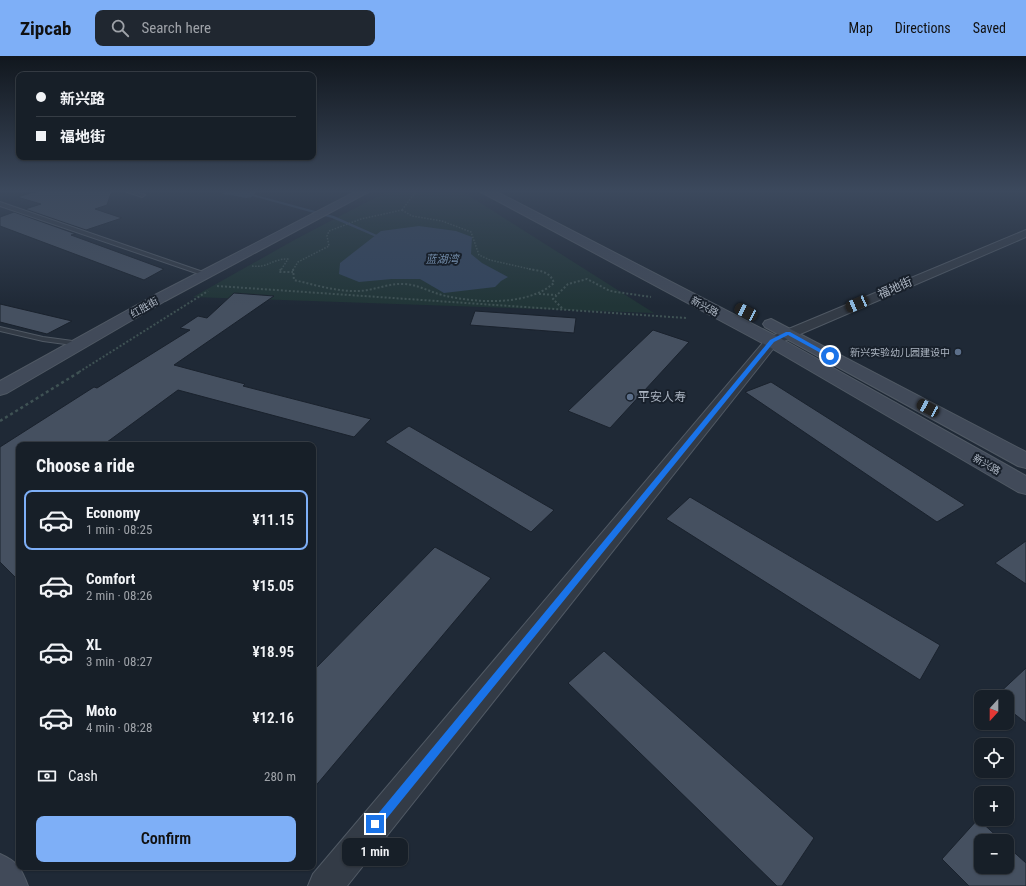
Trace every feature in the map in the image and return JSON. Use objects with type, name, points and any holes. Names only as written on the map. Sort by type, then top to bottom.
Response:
[{"type":"main road","name":"红胜街","points":[[0,389],[204,274],[291,229]]},
{"type":"main road","name":"新兴路","points":[[563,229],[1026,461]]},
{"type":"main road","name":"新兴路","points":[[583,229],[697,287]]},
{"type":"main road","name":"新兴路","points":[[760,319],[780,337],[1026,486]]},
{"type":"main road","points":[[0,873],[9,886]]},
{"type":"street","name":"福地街","points":[[325,886],[780,337],[1026,233]]},
{"type":"lane","points":[[72,229],[204,274]]},
{"type":"lane","points":[[0,329],[43,339],[80,344]]},
{"type":"path","points":[[333,229],[329,231],[327,236],[329,246],[298,262],[293,268],[294,280],[326,288],[358,291],[377,289],[393,284],[422,287],[438,294],[453,297],[518,299],[550,289],[554,283],[552,277],[545,272],[490,260],[479,255],[471,232],[462,229]]},
{"type":"path","points":[[254,262],[248,266],[263,267],[277,258],[288,259],[279,272],[293,272]]},
{"type":"path","points":[[562,309],[553,299],[556,295],[568,284],[587,279],[610,291],[651,297]]},
{"type":"path","points":[[223,282],[217,286],[686,318]]},
{"type":"path","points":[[0,421],[210,290]]},
{"type":"path","points":[[538,294],[556,295]]},
{"type":"green space","name":"蓝湖湾","points":[[316,229],[521,229],[654,313],[193,297]]},
{"type":"water","name":"蓝湖湾","points":[[398,229],[439,229],[456,231],[472,237],[471,254],[482,263],[508,277],[495,287],[444,293],[420,279],[392,279],[359,282],[339,274],[340,263],[381,231]]},
{"type":"building","points":[[7,229],[61,229],[76,234],[71,235],[164,269],[144,280]]},
{"type":"building","points":[[234,293],[274,296],[174,365],[245,384],[243,386],[371,419],[354,437],[178,390],[107,442],[16,442],[16,578],[0,562],[0,447],[94,387],[97,388],[190,330],[180,328],[198,316],[207,318]]},
{"type":"building","points":[[0,304],[72,321],[47,334],[0,322]]},
{"type":"building","points":[[475,311],[576,318],[574,333],[470,325]]},
{"type":"building","points":[[653,330],[689,342],[610,428],[568,411]]},
{"type":"building","points":[[771,382],[965,505],[937,522],[745,392]]},
{"type":"building","points":[[409,426],[554,510],[531,532],[385,442]]},
{"type":"building","points":[[690,497],[940,645],[920,680],[666,519]]},
{"type":"building","points":[[1026,541],[1026,584],[995,563]]},
{"type":"building","points":[[435,547],[491,578],[316,785],[316,668]]},
{"type":"building","points":[[604,651],[814,838],[782,886],[777,886],[568,683]]},
{"type":"building","points":[[1026,668],[1026,723],[1014,714],[1014,690],[1002,690]]},
{"type":"building","points":[[974,823],[974,826],[986,826],[994,834],[974,834],[974,874],[1014,874],[1014,852],[1026,863],[1026,886],[969,886],[942,859]]},
{"type":"waterway","points":[[360,229],[384,239]]},
{"type":"place","name":"新兴实验幼儿园建设中","points":[[958,352]]},
{"type":"place","name":"平安人寿","points":[[630,397]]},
{"type":"route","points":[[375,824],[772,341],[788,333],[830,356]]}]
